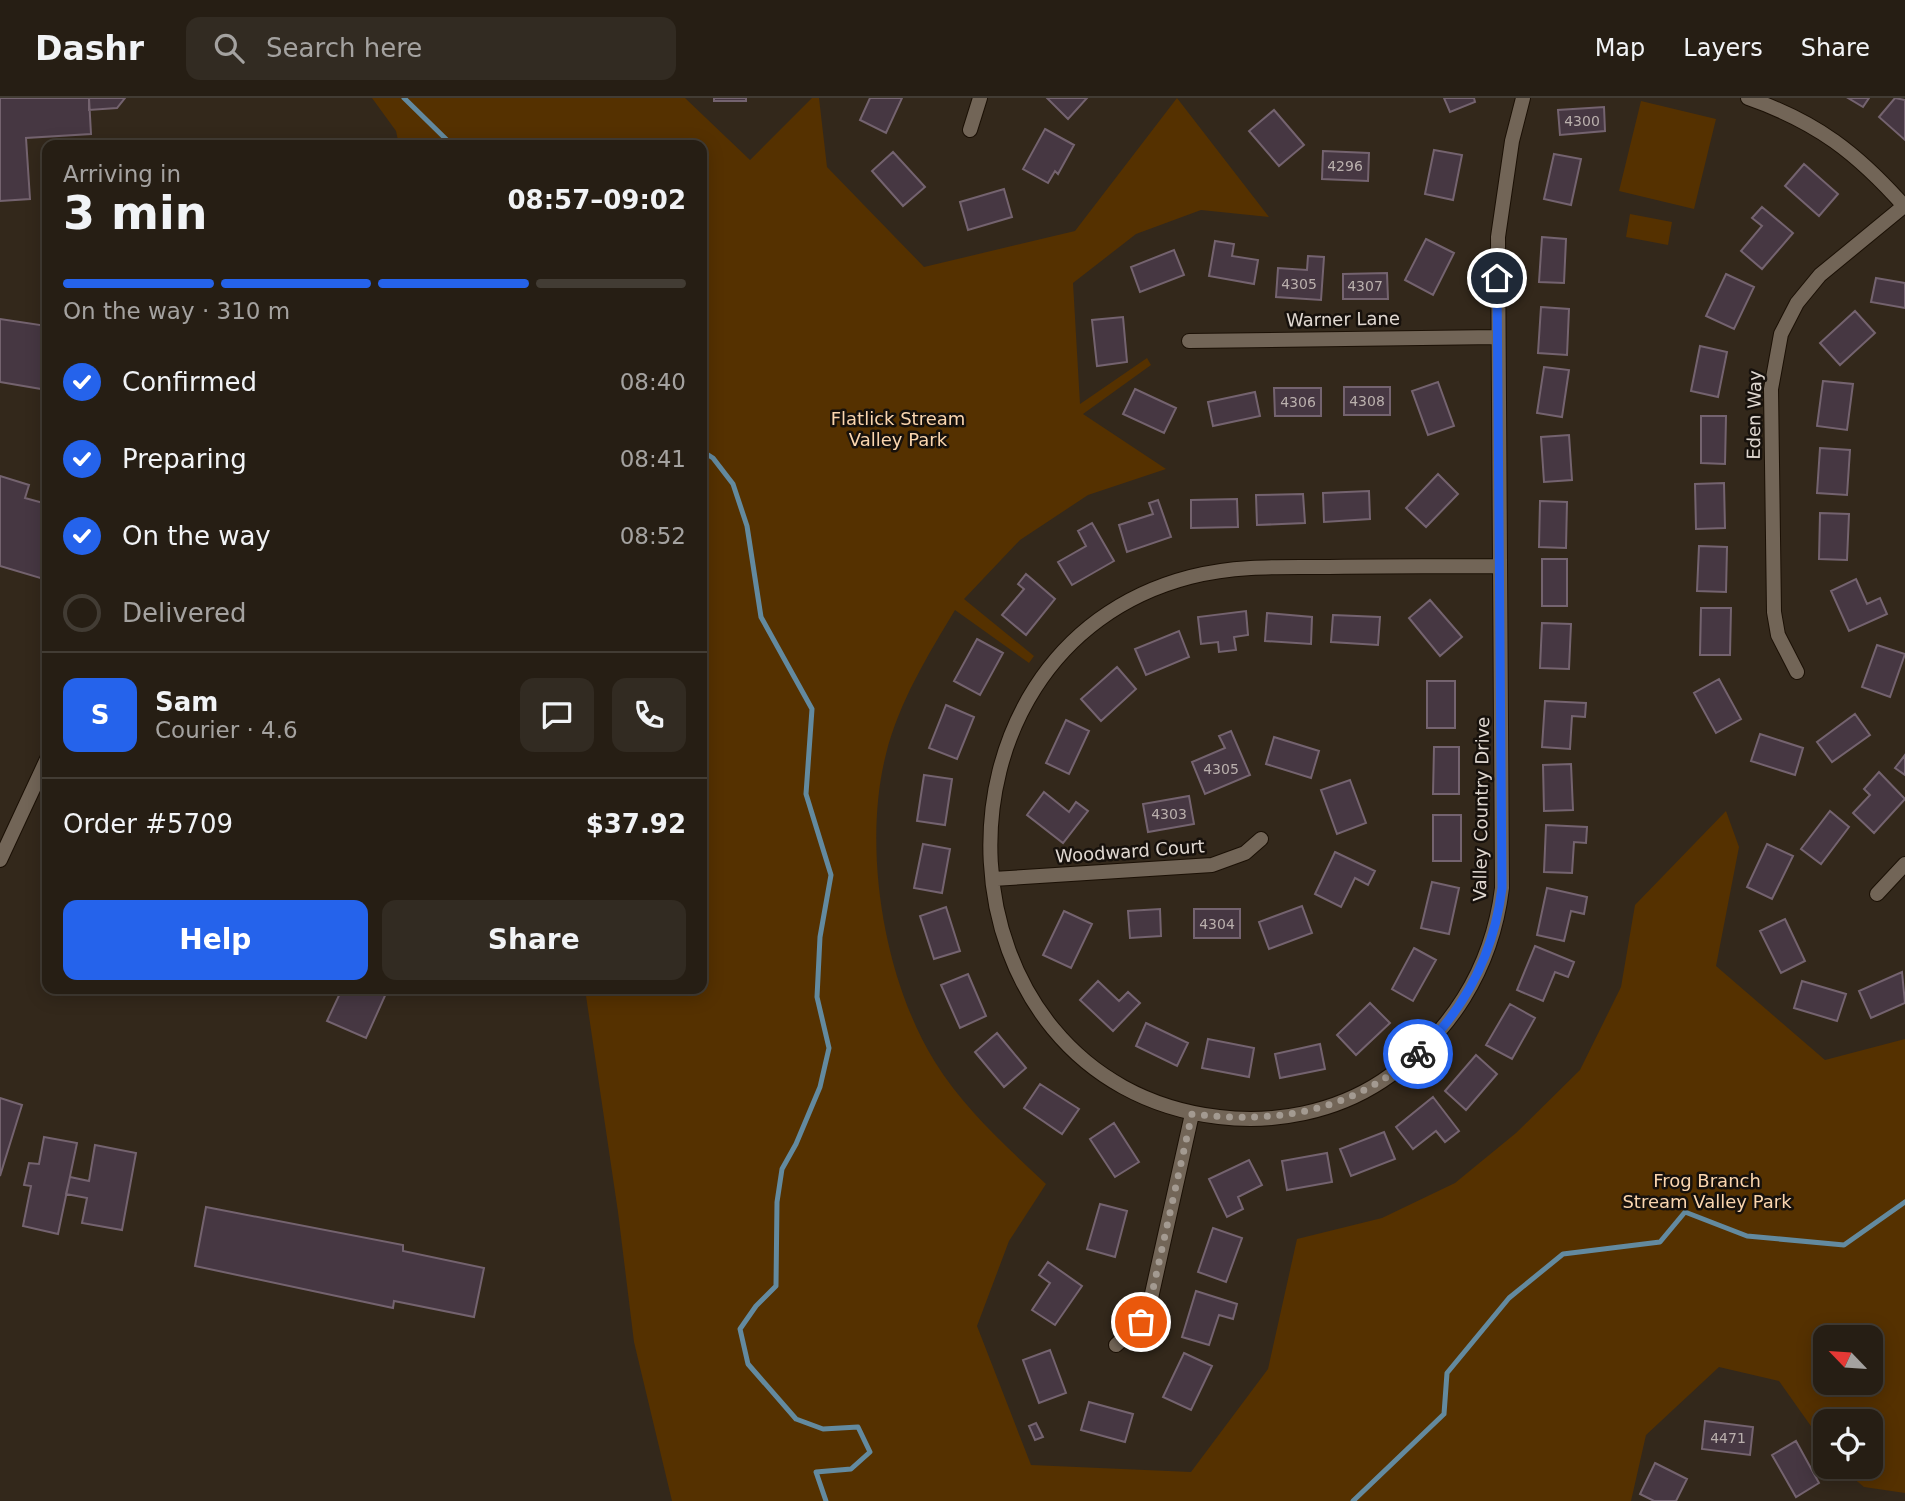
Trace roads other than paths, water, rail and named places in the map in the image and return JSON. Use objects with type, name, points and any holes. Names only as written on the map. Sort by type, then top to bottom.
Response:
[{"type":"street","points":[[970,130],[979,98]]},
{"type":"street","name":"Valley Country Drive","points":[[1499,566],[1230,569],[1173,582],[1113,611],[1088,627],[1044,673],[1024,702],[1009,736],[995,789],[992,823],[993,879],[998,914],[1017,972],[1054,1030],[1083,1060],[1114,1082],[1146,1098],[1192,1114],[1253,1119],[1289,1116],[1341,1102],[1373,1086],[1418,1054],[1466,997],[1490,946],[1502,888],[1497,337],[1500,225],[1523,98]]},
{"type":"street","points":[[1748,98],[1795,116],[1834,139],[1870,168],[1904,206]]},
{"type":"street","name":"Eden Way","points":[[1797,672],[1778,635],[1774,612],[1771,389],[1776,352],[1788,318],[1807,288],[1904,206]]},
{"type":"street","name":"Warner Lane","points":[[1189,341],[1497,337]]},
{"type":"street","points":[[0,860],[42,770]]},
{"type":"street","name":"Woodward Court","points":[[993,879],[1212,865],[1245,853],[1261,839]]},
{"type":"street","points":[[1877,894],[1905,864]]},
{"type":"street","points":[[1116,1345],[1141,1322],[1151,1298],[1192,1114]]},
{"type":"waterway","points":[[404,98],[447,140]]},
{"type":"waterway","points":[[707,454],[733,484],[747,526],[761,617],[812,709],[806,794],[831,875],[820,937],[817,997],[829,1048],[820,1087],[796,1144],[782,1169],[777,1202],[776,1286],[756,1306],[740,1329],[748,1364],[796,1419],[823,1429],[858,1427],[870,1452],[851,1469],[816,1472],[826,1501]]},
{"type":"waterway","points":[[1353,1501],[1444,1414],[1447,1373],[1509,1298],[1563,1254],[1660,1242],[1685,1212],[1747,1236],[1844,1245],[1905,1202]]},
{"type":"park label","name":"Flatlick Stream Valley Park","points":[[898,428]]},
{"type":"park label","name":"Frog Branch Stream Valley Park","points":[[1707,1190]]}]
